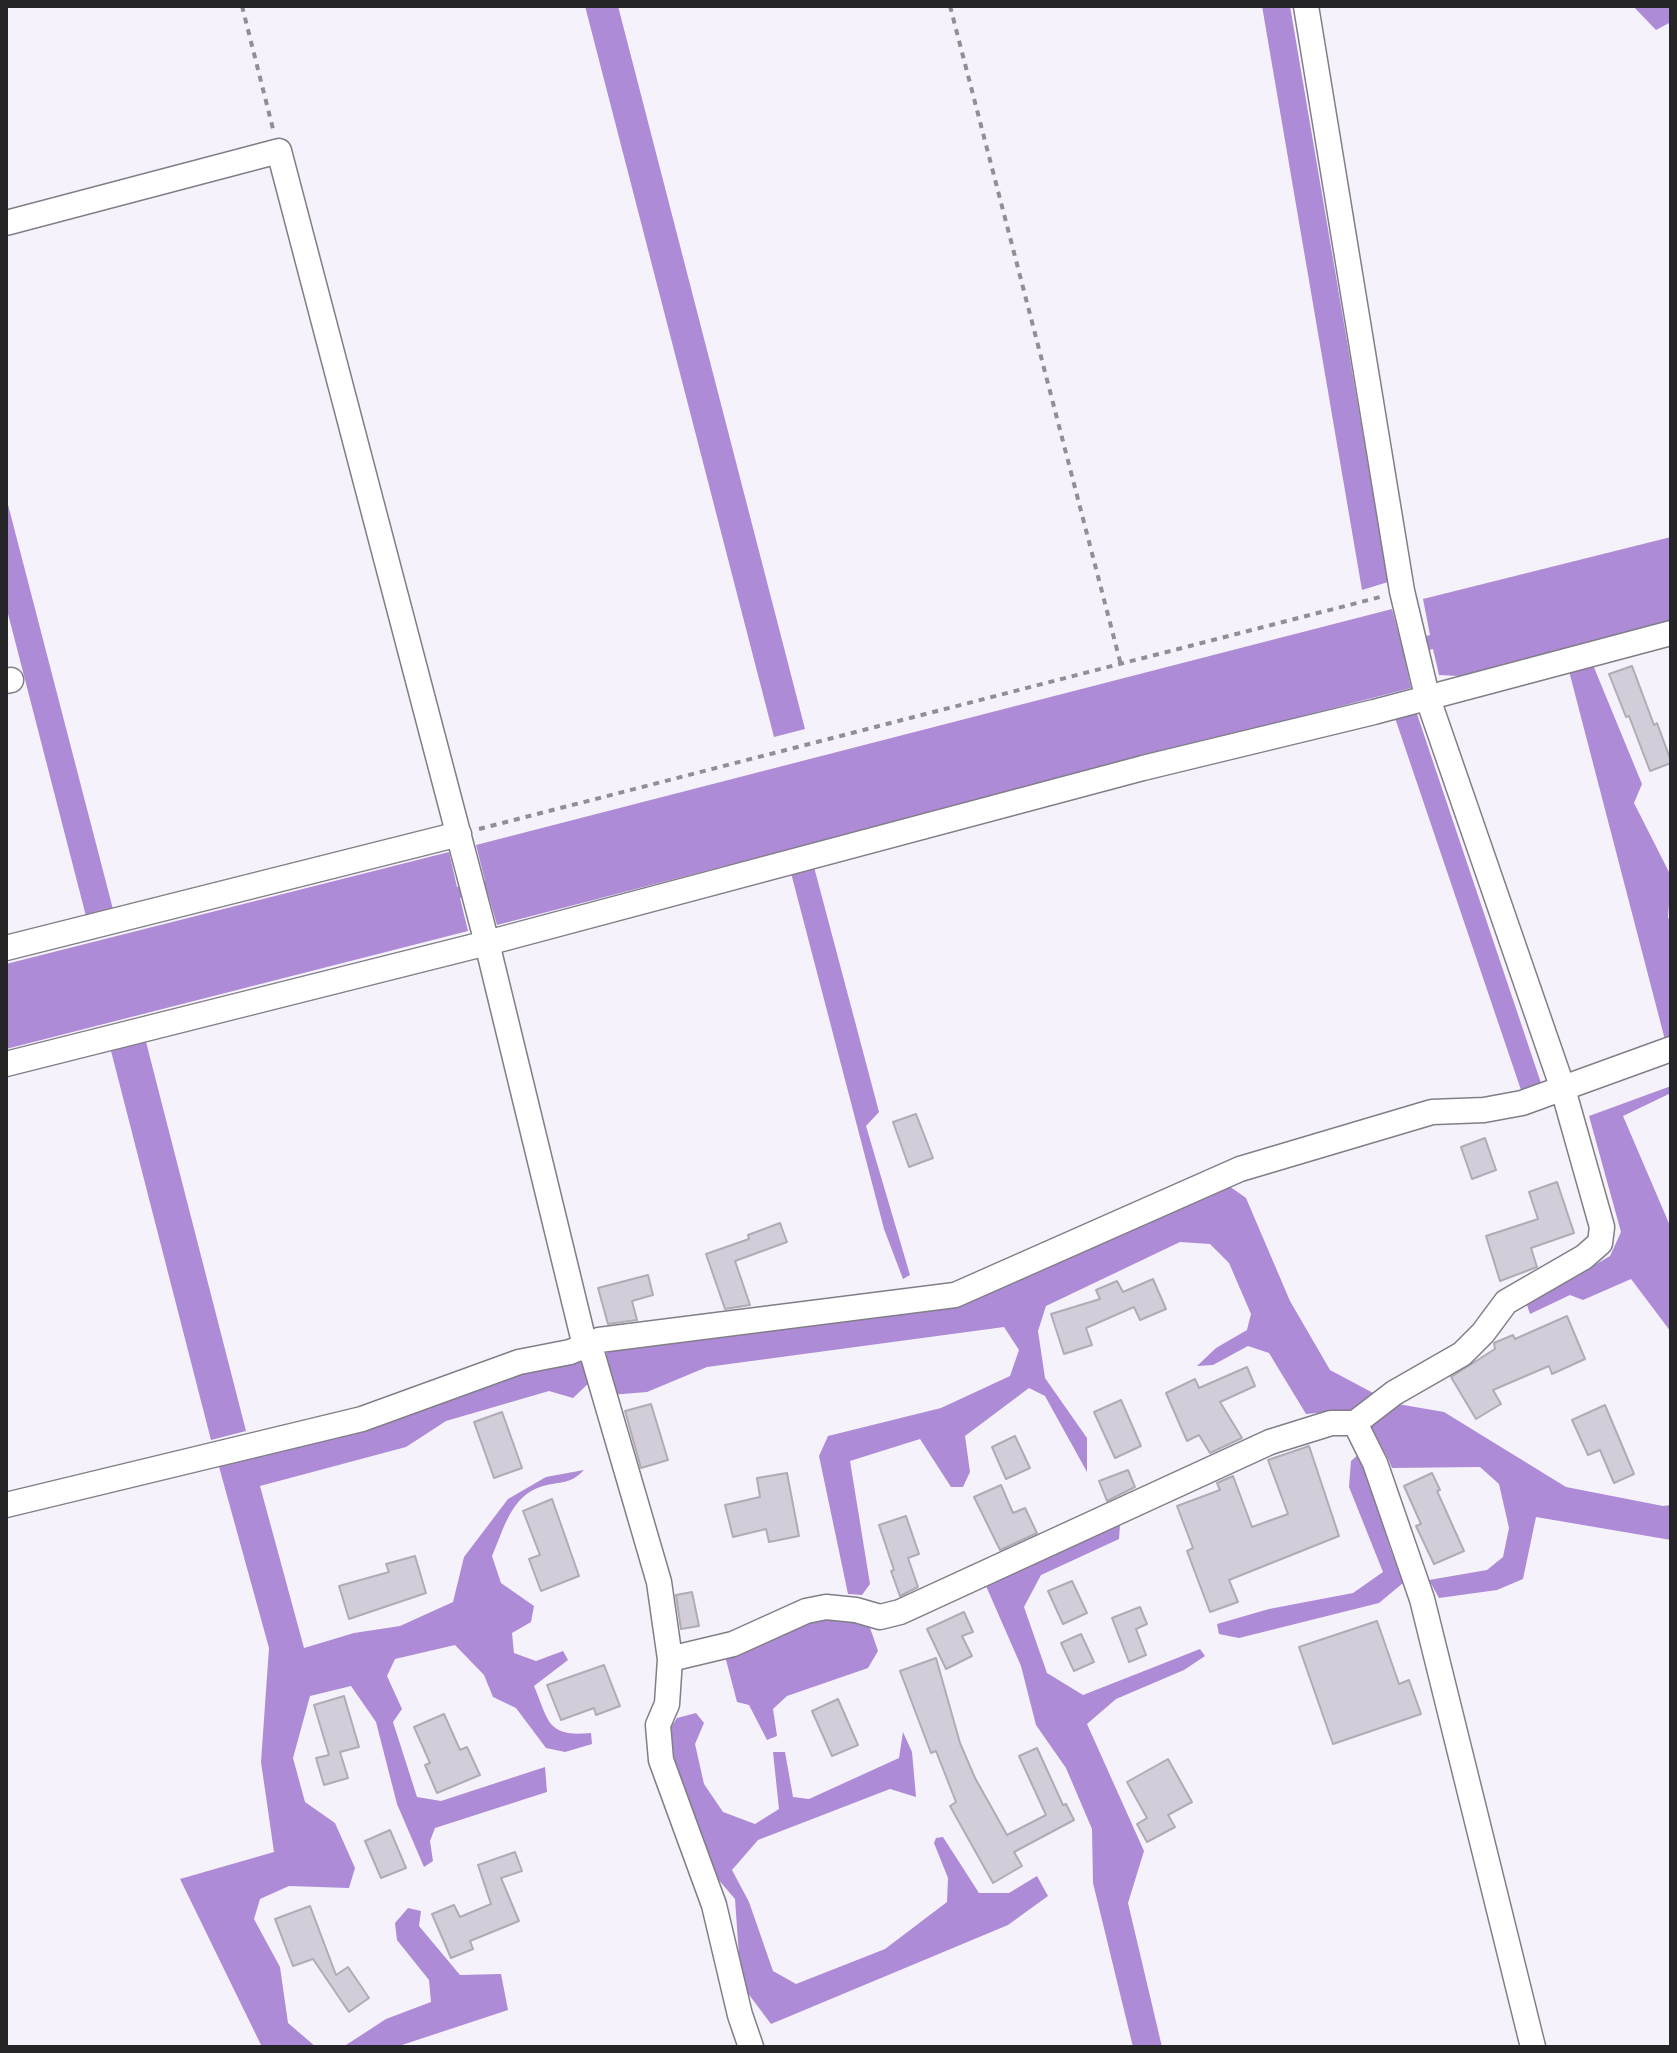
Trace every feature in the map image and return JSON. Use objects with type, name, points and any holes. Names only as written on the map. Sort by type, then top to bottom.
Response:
[{"type":"street","points":[[670,1659],[733,1644],[806,1611],[826,1607],[856,1610],[880,1617],[900,1612],[1270,1442],[1331,1423],[1355,1423],[1394,1393],[1462,1354],[1483,1333],[1506,1302],[1584,1257],[1600,1243],[1602,1227],[1563,1089],[1427,696],[1415,646],[1402,591],[1306,6]]},
{"type":"street","points":[[6,223],[279,151],[459,834],[589,1351],[659,1582],[670,1659],[667,1704],[658,1725],[661,1760],[714,1905],[740,2015],[751,2047]]},
{"type":"street","points":[[6,1064],[487,943],[1143,768],[1374,712],[1671,633]]},
{"type":"street","points":[[6,948],[459,834]]},
{"type":"street","points":[[6,1505],[362,1419],[519,1362],[589,1351],[599,1340],[955,1295],[1240,1169],[1432,1112],[1484,1110],[1522,1103],[1671,1049]]},
{"type":"street","points":[[1355,1423],[1375,1463],[1422,1599],[1533,2047]]},
{"type":"path","points":[[242,6],[279,151]]},
{"type":"path","points":[[950,6],[1121,665]]},
{"type":"path","points":[[459,834],[1402,591]]},
{"type":"shaded area","points":[[585,6],[618,6],[805,729],[774,737]]},
{"type":"shaded area","points":[[1262,6],[1290,6],[1388,582],[1362,590]]},
{"type":"shaded area","points":[[1633,6],[1671,6],[1671,22],[1656,30]]},
{"type":"shaded area","points":[[6,497],[114,913],[87,920],[6,606]]},
{"type":"shaded area","points":[[1671,537],[1671,621],[1459,676],[1439,675],[1433,649],[1404,656],[1411,688],[497,925],[487,891],[460,898],[468,931],[6,1049],[6,964],[449,852],[457,887],[485,881],[476,845],[1392,609],[1401,643],[1430,635],[1423,599]]},
{"type":"shaded area","points":[[1593,665],[1642,784],[1634,803],[1671,876],[1668,917],[1671,925],[1671,1038],[1665,1040],[1569,671]]},
{"type":"shaded area","points":[[1416,711],[1541,1083],[1521,1090],[1395,718]]},
{"type":"shaded area","points":[[814,867],[879,1112],[866,1126],[910,1275],[903,1279],[884,1229],[791,873]]},
{"type":"shaded area","points":[[145,1038],[246,1431],[211,1440],[110,1047]]},
{"type":"shaded area","points":[[1671,1086],[1671,1093],[1623,1116],[1671,1228],[1671,1332],[1631,1279],[1583,1300],[1570,1295],[1530,1314],[1527,1305],[1610,1256],[1621,1232],[1589,1116]]},
{"type":"shaded area","points":[[1229,1186],[1246,1198],[1290,1301],[1330,1370],[1392,1403],[1444,1412],[1566,1487],[1671,1505],[1671,1540],[1536,1517],[1523,1579],[1497,1590],[1439,1598],[1429,1580],[1487,1570],[1503,1557],[1509,1528],[1499,1484],[1480,1467],[1392,1468],[1367,1416],[1351,1410],[1306,1414],[1269,1353],[1248,1346],[1213,1365],[1197,1366],[1216,1348],[1247,1330],[1251,1314],[1229,1263],[1210,1244],[1180,1242],[1046,1306],[1038,1331],[1045,1378],[1087,1438],[1087,1472],[1045,1396],[1029,1388],[965,1436],[970,1472],[963,1487],[951,1487],[920,1439],[850,1461],[870,1584],[862,1595],[848,1594],[819,1456],[828,1436],[941,1408],[1010,1376],[1019,1350],[1004,1327],[707,1367],[647,1392],[610,1395],[593,1379],[573,1398],[549,1391],[446,1421],[406,1447],[260,1486],[304,1648],[354,1633],[400,1626],[453,1602],[464,1557],[508,1499],[546,1477],[584,1470],[570,1480],[543,1486],[523,1497],[510,1514],[492,1556],[501,1583],[534,1606],[531,1622],[512,1633],[514,1653],[536,1661],[563,1651],[568,1660],[534,1686],[547,1718],[566,1732],[591,1733],[592,1744],[565,1752],[546,1748],[516,1708],[493,1697],[484,1675],[455,1645],[395,1659],[387,1676],[402,1709],[393,1722],[417,1797],[441,1801],[545,1767],[547,1792],[435,1828],[430,1841],[433,1861],[424,1867],[397,1804],[376,1722],[351,1686],[310,1696],[293,1758],[305,1802],[335,1823],[355,1868],[349,1888],[289,1886],[260,1899],[254,1919],[280,1967],[288,2023],[316,2047],[262,2047],[180,1879],[274,1852],[261,1762],[269,1648],[218,1463],[519,1371],[578,1357],[601,1358],[610,1350],[854,1321],[979,1297]]},
{"type":"shaded area","points":[[1361,1452],[1403,1583],[1379,1603],[1239,1638],[1219,1634],[1217,1624],[1269,1609],[1353,1593],[1383,1572],[1349,1487],[1351,1461]]},
{"type":"shaded area","points":[[1120,1525],[1119,1539],[1041,1575],[1024,1607],[1047,1673],[1083,1695],[1200,1649],[1205,1656],[1184,1670],[1116,1699],[1087,1724],[1144,1851],[1128,1903],[1162,2047],[1133,2047],[1093,1883],[1092,1829],[1066,1768],[1036,1725],[1021,1666],[986,1586]]},
{"type":"shaded area","points":[[809,1617],[867,1619],[878,1651],[868,1668],[787,1696],[773,1709],[777,1736],[767,1740],[749,1705],[737,1702],[725,1656]]},
{"type":"shaded area","points":[[696,1713],[704,1723],[695,1744],[704,1784],[723,1812],[755,1824],[779,1809],[773,1752],[785,1752],[793,1797],[809,1799],[899,1758],[903,1732],[912,1752],[916,1797],[890,1789],[758,1840],[732,1870],[749,1902],[773,1971],[796,1984],[885,1949],[947,1902],[948,1878],[934,1843],[936,1838],[943,1837],[979,1893],[1009,1893],[1037,1876],[1048,1896],[1008,1925],[771,2024],[741,1984],[735,1899],[717,1878],[675,1761],[668,1732],[677,1718]]},
{"type":"shaded area","points":[[408,1908],[421,1911],[419,1926],[460,1975],[501,1974],[508,2010],[402,2047],[343,2047],[386,2019],[431,2002],[429,1980],[397,1940],[395,1923]]},
{"type":"building","points":[[1632,666],[1671,761],[1650,771],[1609,674]]},
{"type":"building","points":[[916,1114],[933,1158],[909,1167],[893,1122]]},
{"type":"building","points":[[1485,1138],[1496,1170],[1472,1179],[1461,1147]]},
{"type":"building","points":[[1557,1182],[1574,1233],[1531,1248],[1537,1267],[1500,1281],[1486,1236],[1538,1219],[1529,1192]]},
{"type":"building","points":[[780,1223],[787,1242],[735,1261],[750,1305],[725,1309],[706,1254],[749,1239],[748,1235]]},
{"type":"building","points":[[648,1275],[653,1295],[632,1301],[637,1320],[608,1324],[598,1288]]},
{"type":"building","points":[[1153,1279],[1166,1309],[1140,1320],[1134,1307],[1086,1328],[1092,1345],[1064,1354],[1051,1314],[1100,1299],[1096,1290],[1117,1281],[1123,1292]]},
{"type":"building","points":[[1567,1316],[1585,1359],[1552,1374],[1549,1366],[1493,1390],[1501,1404],[1476,1419],[1451,1377],[1495,1349],[1494,1343],[1513,1335],[1515,1339]]},
{"type":"building","points":[[1247,1367],[1255,1386],[1220,1402],[1242,1438],[1210,1453],[1199,1435],[1187,1441],[1166,1393],[1195,1379],[1199,1388]]},
{"type":"building","points":[[1121,1400],[1141,1446],[1115,1458],[1094,1412]]},
{"type":"building","points":[[651,1404],[668,1460],[641,1468],[625,1411]]},
{"type":"building","points":[[1605,1405],[1634,1474],[1614,1483],[1600,1450],[1588,1455],[1572,1420]]},
{"type":"building","points":[[502,1412],[522,1468],[494,1478],[474,1422]]},
{"type":"building","points":[[1015,1436],[1030,1468],[1006,1479],[992,1447]]},
{"type":"building","points":[[1309,1446],[1339,1536],[1229,1580],[1238,1602],[1210,1612],[1187,1551],[1193,1548],[1177,1506],[1220,1490],[1217,1483],[1233,1476],[1252,1527],[1288,1514],[1268,1460]]},
{"type":"building","points":[[1128,1470],[1135,1487],[1107,1501],[1099,1481]]},
{"type":"building","points":[[787,1473],[799,1536],[769,1542],[766,1529],[733,1537],[725,1505],[760,1497],[757,1478]]},
{"type":"building","points":[[1432,1473],[1464,1551],[1434,1564],[1416,1526],[1421,1524],[1404,1486]]},
{"type":"building","points":[[1001,1485],[1013,1513],[1025,1508],[1037,1533],[1000,1550],[974,1497]]},
{"type":"building","points":[[552,1499],[579,1576],[541,1591],[529,1559],[540,1555],[523,1511]]},
{"type":"building","points":[[906,1516],[919,1554],[908,1558],[918,1587],[900,1596],[879,1525]]},
{"type":"building","points":[[415,1556],[426,1593],[349,1619],[339,1586],[389,1572],[386,1564]]},
{"type":"building","points":[[1072,1581],[1087,1613],[1063,1624],[1048,1591]]},
{"type":"building","points":[[692,1592],[699,1626],[681,1629],[676,1595]]},
{"type":"building","points":[[1140,1607],[1147,1624],[1136,1629],[1146,1655],[1129,1662],[1112,1618]]},
{"type":"building","points":[[964,1612],[973,1632],[962,1636],[972,1656],[946,1669],[927,1629]]},
{"type":"building","points":[[1377,1621],[1399,1684],[1409,1680],[1421,1714],[1333,1744],[1299,1647]]},
{"type":"building","points":[[1081,1634],[1094,1662],[1074,1671],[1061,1643]]},
{"type":"building","points":[[936,1658],[960,1743],[975,1778],[1007,1835],[1046,1815],[1019,1756],[1037,1748],[1063,1805],[1066,1804],[1074,1820],[1014,1852],[1022,1866],[993,1883],[950,1806],[956,1802],[936,1751],[931,1753],[900,1671]]},
{"type":"building","points":[[604,1665],[620,1706],[596,1715],[594,1708],[561,1720],[547,1685]]},
{"type":"building","points":[[344,1696],[359,1747],[340,1752],[348,1778],[324,1785],[316,1758],[329,1755],[314,1705]]},
{"type":"building","points":[[838,1699],[858,1745],[832,1756],[812,1711]]},
{"type":"building","points":[[444,1714],[460,1750],[467,1747],[480,1775],[437,1793],[425,1765],[430,1763],[414,1727]]},
{"type":"building","points":[[1168,1759],[1192,1802],[1168,1815],[1175,1827],[1147,1842],[1137,1824],[1147,1818],[1127,1782]]},
{"type":"building","points":[[390,1830],[406,1868],[381,1878],[365,1841]]},
{"type":"building","points":[[515,1852],[522,1871],[501,1878],[519,1921],[470,1941],[473,1949],[451,1958],[432,1914],[454,1905],[460,1917],[491,1904],[478,1865]]},
{"type":"building","points":[[310,1906],[336,1975],[348,1967],[369,1998],[349,2012],[313,1959],[293,1966],[275,1919]]}]
